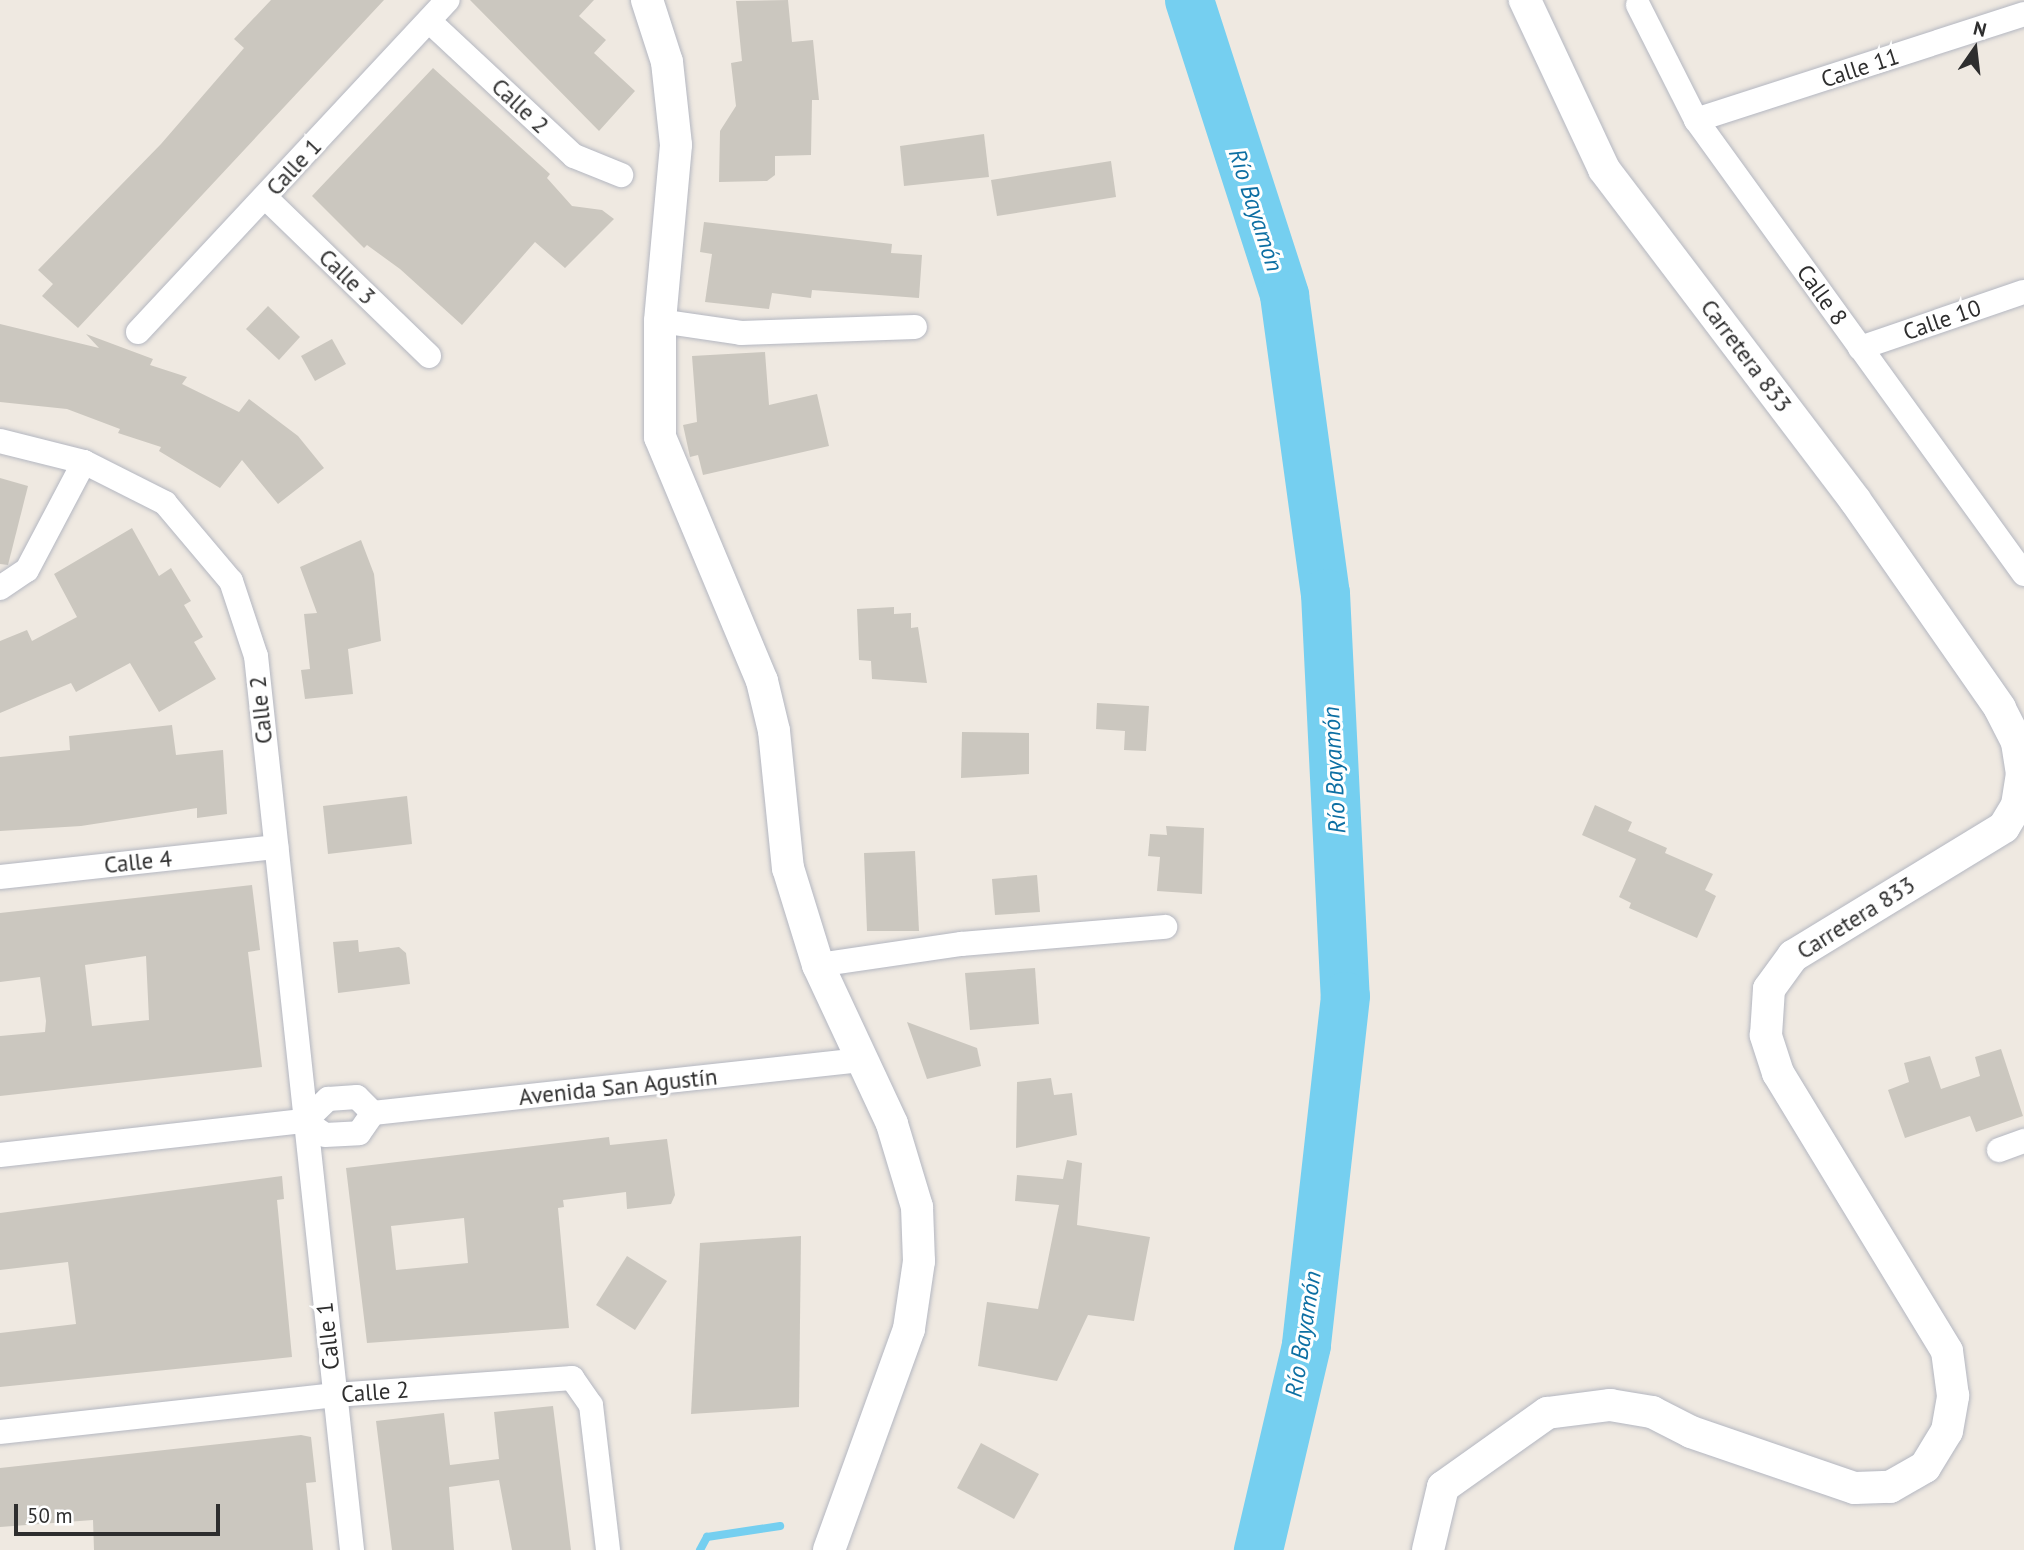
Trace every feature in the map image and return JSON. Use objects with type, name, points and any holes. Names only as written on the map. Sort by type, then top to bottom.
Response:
[{"type":"street","name":"Calle 1","points":[[138,332],[448,0]]},
{"type":"street","points":[[647,0],[667,62],[676,145],[660,321],[660,437],[762,681],[774,731],[788,867],[818,965],[892,1124],[918,1207],[919,1262],[909,1329],[829,1550]]},
{"type":"street","name":"Carretera 833","points":[[1428,1550],[1443,1487],[1547,1413],[1610,1405],[1652,1412],[1691,1432],[1855,1488],[1890,1487],[1925,1467],[1947,1431],[1953,1396],[1947,1351],[1778,1073],[1766,1035],[1769,989],[1793,956],[2004,827],[2017,805],[2022,774],[2017,742],[2000,708],[1855,500],[1604,169],[1525,0]]},
{"type":"street","name":"Calle 8","points":[[1638,5],[1696,120],[2024,575]]},
{"type":"street","name":"Calle 11","points":[[1696,120],[2024,14]]},
{"type":"street","name":"Calle 2","points":[[429,21],[573,156],[621,175]]},
{"type":"street","name":"Calle 3","points":[[265,198],[429,356]]},
{"type":"street","name":"Calle 10","points":[[1860,348],[2024,292]]},
{"type":"street","points":[[660,321],[741,333],[915,327]]},
{"type":"street","name":"Calle 2","points":[[0,441],[84,462],[165,503],[231,581],[256,656],[305,1121]]},
{"type":"street","points":[[0,588],[27,570],[84,462]]},
{"type":"street","name":"Calle 4","points":[[0,877],[276,847]]},
{"type":"street","points":[[818,965],[961,944],[1165,927]]},
{"type":"street","name":"Avenida San Agustín","points":[[373,1113],[863,1060]]},
{"type":"street","points":[[0,1155],[305,1121],[328,1099],[357,1097],[373,1113],[359,1133],[326,1135],[305,1121]]},
{"type":"street","name":"Calle 1","points":[[305,1121],[352,1550]]},
{"type":"street","points":[[1999,1150],[2024,1141]]},
{"type":"street","name":"Calle 2","points":[[0,1432],[335,1395],[572,1378],[591,1405],[608,1550]]},
{"type":"building","points":[[271,0],[384,0],[78,328],[42,296],[53,284],[38,270],[161,144],[244,48],[234,39]]},
{"type":"building","points":[[470,0],[594,0],[579,16],[606,40],[594,53],[635,91],[599,131]]},
{"type":"building","points":[[788,0],[792,42],[813,40],[819,100],[812,100],[811,155],[775,156],[775,175],[767,181],[719,182],[720,131],[736,106],[731,63],[742,61],[736,1]]},
{"type":"building","points":[[433,68],[550,174],[547,178],[572,206],[602,210],[614,219],[565,268],[535,242],[462,325],[400,269],[367,245],[364,248],[312,196]]},
{"type":"building","points":[[984,134],[989,177],[904,186],[900,146]]},
{"type":"building","points":[[1111,161],[1116,197],[997,216],[991,180]]},
{"type":"building","points":[[704,222],[892,244],[891,253],[922,255],[919,298],[812,290],[811,298],[772,293],[769,309],[705,302],[712,254],[700,252]]},
{"type":"building","points":[[268,306],[300,337],[279,360],[246,329]]},
{"type":"building","points":[[0,324],[99,348],[86,334],[153,359],[150,365],[187,377],[182,384],[239,412],[249,399],[298,436],[324,468],[278,504],[242,460],[220,488],[159,451],[161,447],[118,433],[120,429],[67,409],[0,402]]},
{"type":"building","points":[[332,339],[346,364],[315,381],[301,356]]},
{"type":"building","points":[[765,352],[769,405],[817,394],[829,446],[703,475],[698,455],[690,457],[683,425],[697,422],[692,356]]},
{"type":"building","points":[[0,478],[28,486],[8,565],[0,564]]},
{"type":"building","points":[[132,528],[159,576],[171,568],[191,601],[184,605],[203,637],[194,642],[216,679],[159,712],[130,663],[76,692],[71,683],[0,713],[0,641],[27,630],[32,641],[77,617],[54,574]]},
{"type":"building","points":[[361,540],[374,574],[381,641],[348,649],[353,694],[305,699],[301,670],[310,669],[304,614],[317,613],[300,567]]},
{"type":"building","points":[[894,607],[894,614],[911,613],[911,628],[918,627],[927,683],[872,679],[871,661],[859,660],[857,609]]},
{"type":"building","points":[[1097,703],[1149,706],[1146,751],[1124,750],[1125,731],[1096,729]]},
{"type":"building","points":[[172,725],[176,755],[223,750],[227,814],[197,818],[197,808],[81,826],[0,831],[0,757],[70,750],[69,736]]},
{"type":"building","points":[[962,732],[1029,733],[1029,774],[961,778]]},
{"type":"building","points":[[407,796],[412,844],[328,854],[323,806]]},
{"type":"building","points":[[1595,805],[1632,822],[1628,831],[1667,848],[1665,853],[1713,874],[1705,890],[1716,896],[1697,938],[1629,908],[1631,903],[1619,897],[1636,859],[1582,835]]},
{"type":"building","points":[[1166,826],[1204,828],[1202,894],[1157,891],[1160,857],[1148,856],[1150,834],[1167,835]]},
{"type":"building","points":[[915,851],[919,931],[867,931],[864,853]]},
{"type":"building","points":[[1037,875],[1040,912],[995,915],[992,879]]},
{"type":"building","points":[[252,885],[260,950],[248,952],[262,1067],[0,1096],[0,1036],[45,1032],[46,1021],[40,977],[0,982],[0,913]],"holes":[[[146,956],[149,1020],[92,1026],[85,965]]]},
{"type":"building","points":[[358,940],[359,952],[399,947],[406,953],[410,984],[338,993],[333,942]]},
{"type":"building","points":[[1035,968],[1039,1024],[970,1030],[965,973]]},
{"type":"building","points":[[907,1022],[977,1048],[981,1066],[927,1079]]},
{"type":"building","points":[[2001,1049],[2023,1116],[1976,1132],[1970,1116],[1905,1138],[1888,1090],[1909,1082],[1904,1063],[1930,1056],[1941,1089],[1980,1076],[1975,1057]]},
{"type":"building","points":[[1051,1078],[1054,1095],[1072,1093],[1077,1135],[1016,1148],[1017,1082]]},
{"type":"building","points":[[609,1137],[610,1145],[667,1139],[675,1195],[671,1204],[627,1209],[626,1192],[563,1200],[564,1207],[558,1208],[569,1328],[367,1343],[346,1168]],"holes":[[[464,1218],[468,1263],[396,1270],[391,1226]]]},
{"type":"building","points":[[1067,1160],[1082,1163],[1077,1225],[1150,1237],[1134,1321],[1088,1315],[1057,1381],[978,1366],[987,1302],[1038,1309],[1059,1205],[1015,1201],[1017,1175],[1063,1179]]},
{"type":"building","points":[[282,1176],[284,1199],[277,1200],[292,1357],[0,1387],[0,1333],[76,1324],[68,1262],[0,1270],[0,1213]]},
{"type":"building","points":[[801,1236],[799,1407],[691,1414],[700,1243]]},
{"type":"building","points":[[627,1256],[667,1281],[635,1330],[596,1305]]},
{"type":"building","points":[[553,1406],[571,1550],[512,1550],[499,1480],[449,1487],[454,1550],[392,1550],[376,1421],[444,1413],[450,1465],[499,1459],[494,1412]]},
{"type":"building","points":[[301,1435],[311,1437],[316,1482],[306,1483],[313,1550],[94,1550],[93,1520],[0,1527],[0,1468]]},
{"type":"building","points":[[981,1443],[1039,1474],[1014,1519],[957,1488]]},
{"type":"waterway","name":"Río Bayamón","points":[[1189,0],[1284,295],[1325,593],[1345,996],[1306,1345],[1258,1550]]},
{"type":"waterway","points":[[700,1550],[707,1537],[780,1526]]}]
